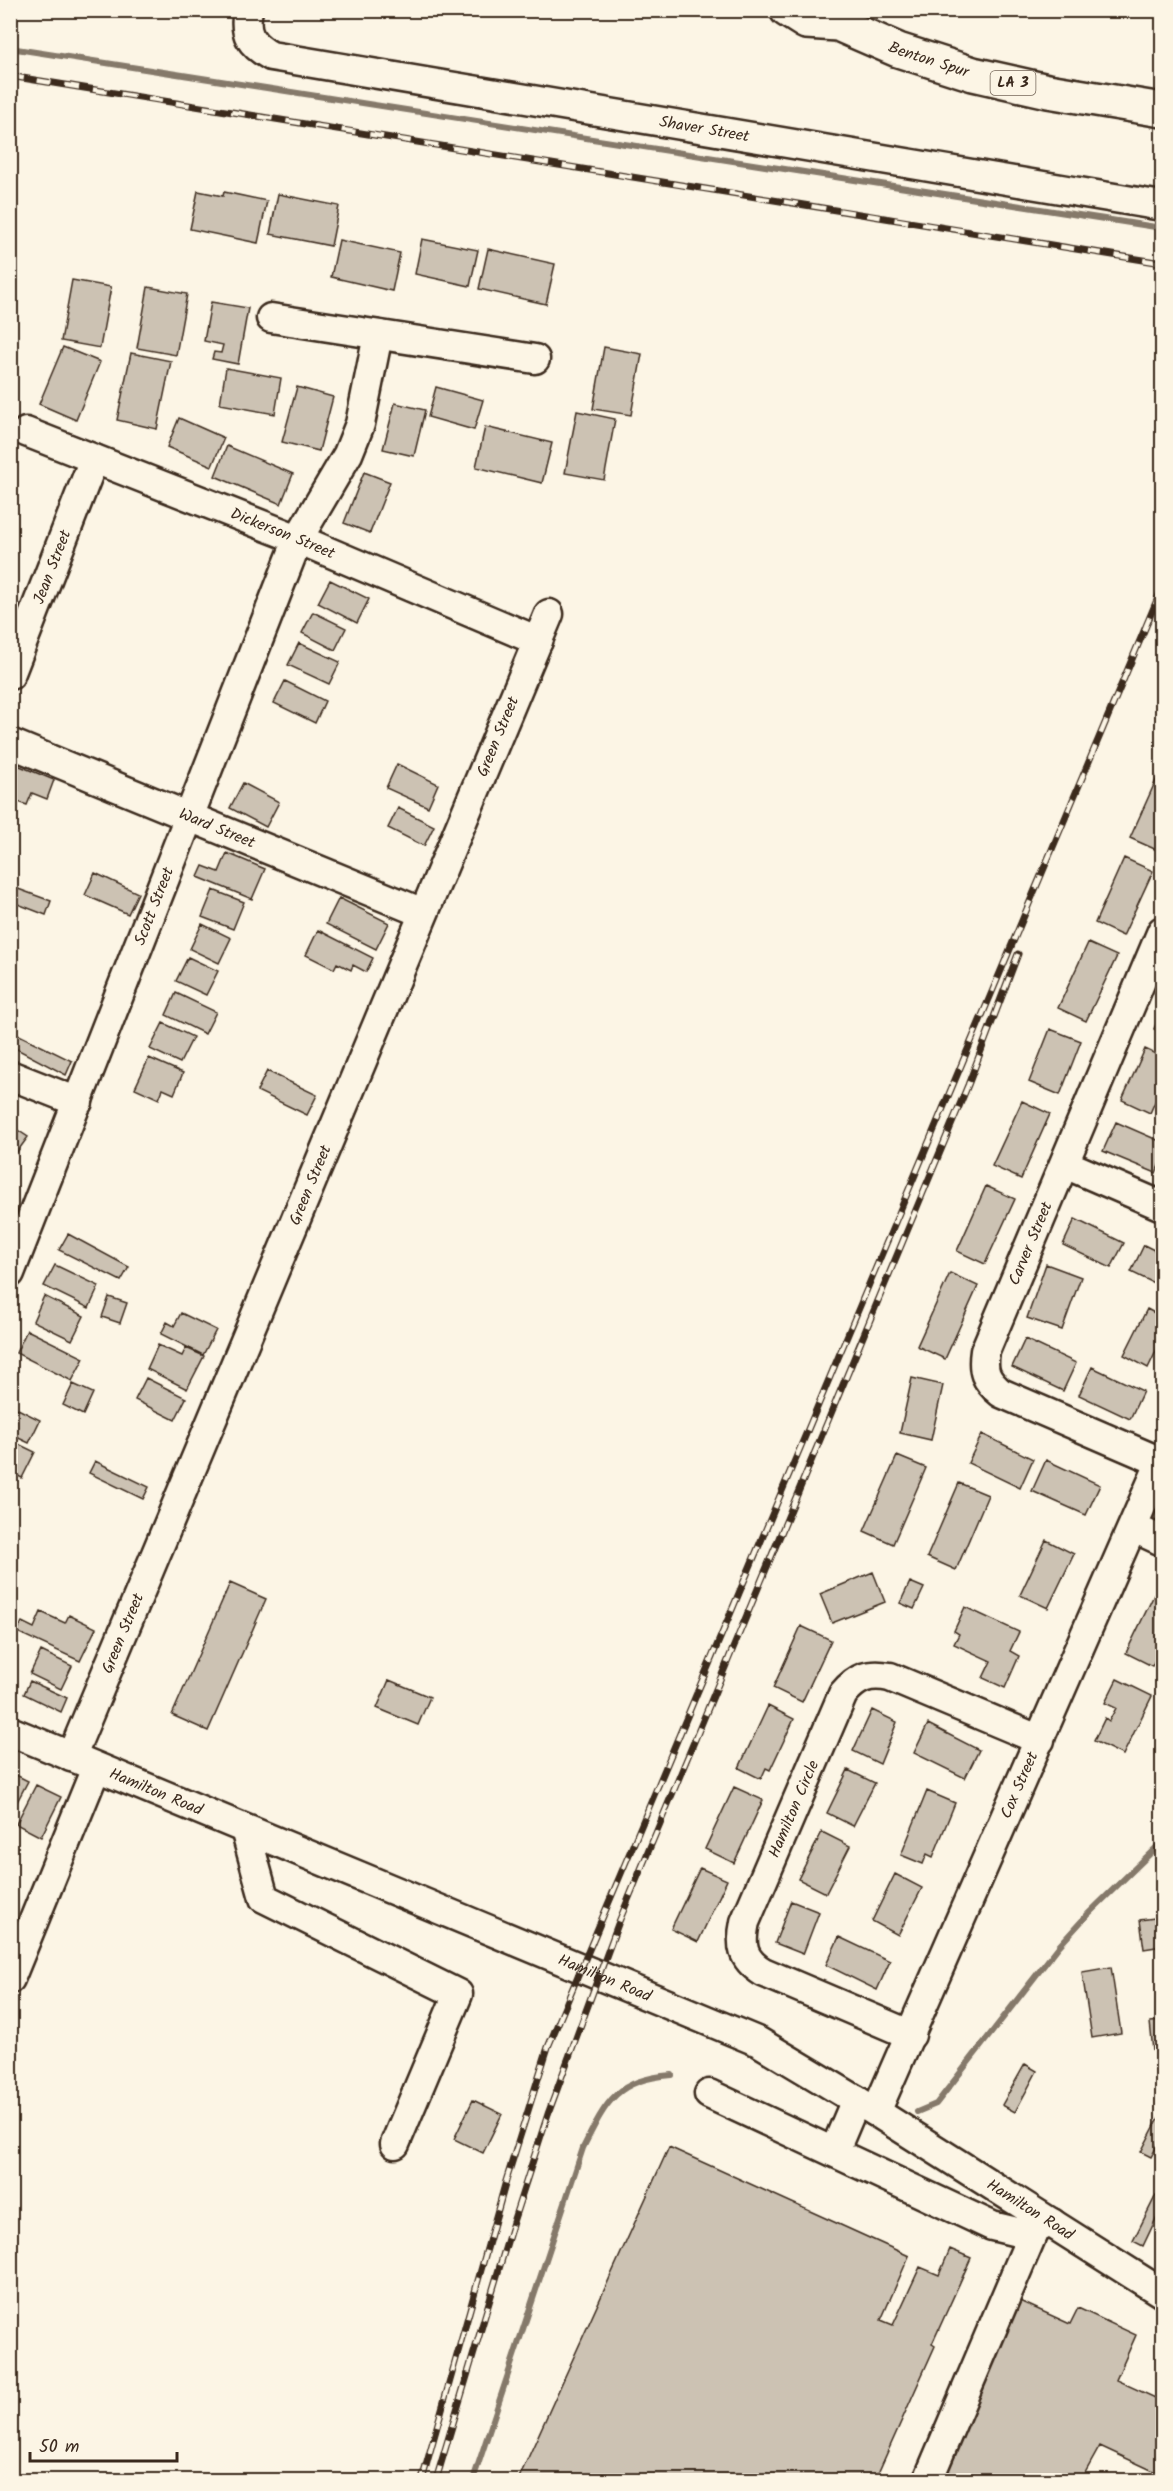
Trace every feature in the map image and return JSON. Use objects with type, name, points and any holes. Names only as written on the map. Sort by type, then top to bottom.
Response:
[{"type":"main road","name":"Benton Spur","points":[[787,10],[806,22],[833,17],[867,38],[973,74],[1162,110]]},
{"type":"street","name":"Shaver Street","points":[[248,10],[246,33],[250,42],[271,56],[1162,206]]},
{"type":"street","points":[[271,318],[535,359]]},
{"type":"street","name":"Scott Street","points":[[10,1273],[298,539],[348,454],[360,423],[378,335]]},
{"type":"street","name":"Dickerson Street","points":[[26,432],[298,539],[538,641]]},
{"type":"street","name":"Jean Street","points":[[10,675],[94,459]]},
{"type":"street","name":"Green Street","points":[[10,1979],[83,1762],[423,913],[549,615]]},
{"type":"street","name":"Ward Street","points":[[10,743],[423,913]]},
{"type":"street","name":"Carver Street","points":[[1162,931],[985,1351],[984,1373],[989,1384],[1000,1392],[1162,1461]]},
{"type":"street","points":[[10,1075],[78,1102]]},
{"type":"street","points":[[1065,1164],[1162,1206]]},
{"type":"street","name":"Cox Street","points":[[834,2152],[911,2035],[1162,1461]]},
{"type":"street","points":[[1134,1528],[1162,1541]]},
{"type":"street","name":"Hamilton Circle","points":[[911,2035],[763,1972],[751,1965],[744,1952],[742,1937],[745,1922],[843,1694],[854,1681],[867,1675],[890,1677],[1040,1740]]},
{"type":"street","name":"Hamilton Road","points":[[10,1731],[729,2027],[781,2054],[866,2106],[957,2163],[1043,2225],[1162,2293]]},
{"type":"street","points":[[245,1829],[264,1898],[458,1994],[395,2144]]},
{"type":"street","points":[[709,2094],[992,2226],[1017,2232],[1043,2225]]},
{"type":"street","points":[[936,2200],[957,2163]]},
{"type":"street","points":[[928,2481],[1043,2225]]},
{"type":"building","points":[[198,191],[223,196],[224,192],[267,201],[258,243],[190,229]]},
{"type":"building","points":[[278,194],[339,206],[331,246],[270,234]]},
{"type":"building","points":[[422,239],[478,250],[470,286],[415,274]]},
{"type":"building","points":[[339,240],[400,253],[392,291],[331,277]]},
{"type":"building","points":[[488,249],[555,264],[546,304],[479,289]]},
{"type":"building","points":[[72,280],[111,287],[100,348],[61,341]]},
{"type":"building","points":[[148,287],[187,294],[176,355],[137,348]]},
{"type":"building","points":[[211,302],[248,308],[238,364],[212,359],[214,352],[221,353],[223,345],[204,341]]},
{"type":"building","points":[[63,347],[100,362],[76,420],[39,404]]},
{"type":"building","points":[[604,347],[642,354],[631,415],[593,409]]},
{"type":"building","points":[[131,353],[171,361],[157,429],[117,420]]},
{"type":"building","points":[[226,368],[281,378],[275,414],[220,404]]},
{"type":"building","points":[[297,387],[333,397],[319,451],[282,442]]},
{"type":"building","points":[[436,387],[483,400],[474,430],[428,417]]},
{"type":"building","points":[[395,403],[425,410],[414,456],[383,449]]},
{"type":"building","points":[[577,411],[615,419],[604,480],[565,473]]},
{"type":"building","points":[[179,418],[224,438],[212,466],[167,447]]},
{"type":"building","points":[[485,427],[552,443],[542,483],[476,467]]},
{"type":"building","points":[[227,446],[293,474],[281,504],[215,476]]},
{"type":"building","points":[[364,472],[390,482],[370,533],[344,523]]},
{"type":"building","points":[[330,580],[369,599],[357,623],[318,603]]},
{"type":"building","points":[[313,612],[346,628],[335,650],[302,633]]},
{"type":"building","points":[[299,643],[340,662],[329,684],[288,665]]},
{"type":"building","points":[[285,681],[325,701],[315,723],[274,703]]},
{"type":"building","points":[[10,762],[54,780],[47,799],[32,793],[27,805],[10,799]]},
{"type":"building","points":[[397,764],[438,784],[428,807],[386,788]]},
{"type":"building","points":[[1162,767],[1162,843],[1159,851],[1130,838]]},
{"type":"building","points":[[243,783],[279,802],[266,827],[230,808]]},
{"type":"building","points":[[398,808],[434,826],[424,846],[388,828]]},
{"type":"building","points":[[227,853],[265,869],[252,899],[198,877],[203,866],[219,872]]},
{"type":"building","points":[[1124,858],[1153,871],[1123,936],[1095,923]]},
{"type":"building","points":[[95,873],[138,893],[128,914],[85,895]]},
{"type":"building","points":[[10,886],[51,901],[46,915],[10,901]]},
{"type":"building","points":[[213,890],[244,902],[233,929],[202,917]]},
{"type":"building","points":[[339,898],[389,923],[376,949],[326,924]]},
{"type":"building","points":[[202,924],[231,938],[219,963],[190,949]]},
{"type":"building","points":[[318,930],[373,958],[366,972],[353,965],[351,970],[337,963],[334,969],[306,955]]},
{"type":"building","points":[[1088,943],[1117,956],[1086,1021],[1058,1008]]},
{"type":"building","points":[[188,957],[218,971],[206,995],[176,981]]},
{"type":"building","points":[[176,993],[216,1012],[205,1034],[166,1015]]},
{"type":"building","points":[[1162,1010],[1162,1033],[1154,1029]]},
{"type":"building","points":[[163,1023],[193,1037],[180,1063],[150,1049]]},
{"type":"building","points":[[1050,1029],[1081,1041],[1060,1095],[1029,1082]]},
{"type":"building","points":[[17,1034],[72,1061],[66,1075],[11,1046]]},
{"type":"building","points":[[1145,1049],[1162,1057],[1162,1086],[1150,1113],[1122,1100]]},
{"type":"building","points":[[149,1058],[183,1073],[174,1094],[163,1089],[159,1099],[135,1088]]},
{"type":"building","points":[[267,1071],[317,1095],[307,1115],[257,1091]]},
{"type":"building","points":[[1022,1101],[1050,1114],[1021,1179],[992,1166]]},
{"type":"building","points":[[1116,1122],[1162,1142],[1162,1158],[1156,1173],[1103,1151]]},
{"type":"building","points":[[10,1125],[28,1137],[11,1160],[10,1159]]},
{"type":"building","points":[[986,1186],[1015,1199],[985,1264],[957,1251]]},
{"type":"building","points":[[1075,1219],[1124,1243],[1111,1268],[1063,1245]]},
{"type":"building","points":[[68,1234],[129,1267],[121,1281],[59,1250]]},
{"type":"building","points":[[1144,1245],[1162,1254],[1162,1287],[1131,1272]]},
{"type":"building","points":[[1046,1264],[1081,1277],[1062,1330],[1027,1318]]},
{"type":"building","points":[[55,1265],[99,1286],[89,1308],[44,1286]]},
{"type":"building","points":[[950,1273],[978,1286],[945,1359],[917,1346]]},
{"type":"building","points":[[44,1296],[84,1316],[72,1340],[33,1321]]},
{"type":"building","points":[[109,1297],[127,1303],[120,1323],[102,1317]]},
{"type":"building","points":[[1147,1309],[1162,1317],[1162,1339],[1148,1368],[1124,1355]]},
{"type":"building","points":[[181,1313],[216,1330],[203,1355],[161,1334],[167,1322],[174,1326]]},
{"type":"building","points":[[27,1330],[84,1358],[72,1381],[16,1353]]},
{"type":"building","points":[[1025,1339],[1076,1363],[1063,1391],[1012,1367]]},
{"type":"building","points":[[158,1345],[182,1356],[186,1348],[204,1356],[187,1389],[147,1369]]},
{"type":"building","points":[[1092,1367],[1143,1391],[1130,1419],[1079,1395]]},
{"type":"building","points":[[146,1378],[186,1398],[175,1420],[135,1400]]},
{"type":"building","points":[[912,1378],[943,1385],[931,1440],[900,1433]]},
{"type":"building","points":[[73,1384],[93,1393],[83,1415],[63,1405]]},
{"type":"building","points":[[10,1405],[40,1420],[29,1443],[10,1434]]},
{"type":"building","points":[[982,1434],[1033,1459],[1020,1488],[968,1463]]},
{"type":"building","points":[[10,1440],[35,1452],[22,1478],[10,1472]]},
{"type":"building","points":[[897,1456],[926,1468],[893,1544],[864,1531]]},
{"type":"building","points":[[1046,1460],[1100,1485],[1086,1515],[1032,1491]]},
{"type":"building","points":[[95,1461],[149,1487],[143,1499],[89,1473]]},
{"type":"building","points":[[959,1483],[988,1495],[956,1570],[927,1557]]},
{"type":"building","points":[[1046,1540],[1074,1554],[1048,1608],[1020,1595]]},
{"type":"building","points":[[873,1572],[885,1602],[832,1623],[820,1594]]},
{"type":"building","points":[[910,1582],[924,1588],[914,1609],[900,1603]]},
{"type":"building","points":[[230,1583],[266,1599],[208,1731],[172,1715]]},
{"type":"building","points":[[1154,1595],[1162,1598],[1162,1645],[1152,1666],[1126,1653]]},
{"type":"building","points":[[965,1607],[1019,1632],[1010,1651],[1019,1656],[1005,1688],[983,1678],[991,1661],[954,1644],[959,1634],[954,1631]]},
{"type":"building","points":[[41,1612],[65,1623],[69,1615],[96,1628],[80,1661],[17,1632],[22,1622],[34,1628]]},
{"type":"building","points":[[801,1626],[831,1640],[802,1702],[773,1688]]},
{"type":"building","points":[[41,1651],[72,1666],[61,1689],[30,1674]]},
{"type":"building","points":[[1117,1679],[1152,1696],[1123,1755],[1094,1741],[1105,1718],[1109,1721],[1116,1708],[1105,1703]]},
{"type":"building","points":[[389,1680],[430,1697],[418,1725],[377,1708]]},
{"type":"building","points":[[30,1681],[67,1698],[61,1712],[24,1694]]},
{"type":"building","points":[[768,1706],[794,1719],[770,1770],[766,1768],[761,1779],[739,1768]]},
{"type":"building","points":[[872,1710],[897,1722],[880,1764],[853,1751]]},
{"type":"building","points":[[928,1724],[979,1750],[965,1778],[914,1753]]},
{"type":"building","points":[[848,1770],[875,1783],[853,1826],[827,1813]]},
{"type":"building","points":[[10,1772],[28,1781],[10,1815]]},
{"type":"building","points":[[36,1785],[61,1797],[41,1837],[16,1824]]},
{"type":"building","points":[[734,1787],[763,1800],[734,1863],[705,1849]]},
{"type":"building","points":[[927,1791],[955,1803],[933,1857],[927,1854],[923,1864],[901,1855]]},
{"type":"building","points":[[822,1832],[850,1846],[826,1893],[798,1879]]},
{"type":"building","points":[[700,1868],[727,1880],[698,1942],[671,1929]]},
{"type":"building","points":[[895,1874],[922,1888],[898,1935],[872,1921]]},
{"type":"building","points":[[791,1901],[819,1912],[803,1954],[775,1943]]},
{"type":"building","points":[[1162,1917],[1162,1946],[1144,1949],[1140,1920]]},
{"type":"building","points":[[839,1937],[890,1961],[877,1990],[826,1965]]},
{"type":"building","points":[[1111,1967],[1121,2033],[1092,2038],[1082,1972]]},
{"type":"building","points":[[1162,2021],[1162,2050],[1153,2051],[1150,2022]]},
{"type":"building","points":[[1025,2064],[1037,2071],[1015,2112],[1002,2105]]},
{"type":"building","points":[[473,2100],[502,2114],[483,2153],[454,2139]]},
{"type":"building","points":[[1162,2112],[1162,2137],[1151,2157],[1141,2152]]},
{"type":"building","points":[[669,2147],[909,2256],[881,2320],[893,2325],[920,2267],[939,2275],[950,2249],[971,2258],[932,2344],[935,2346],[875,2480],[518,2480]]},
{"type":"building","points":[[1156,2195],[1162,2198],[1162,2206],[1143,2246],[1133,2241]]},
{"type":"building","points":[[1013,2298],[1070,2324],[1078,2308],[1136,2335],[1116,2380],[1162,2401],[1162,2475],[1100,2446],[1081,2480],[932,2480]]},
{"type":"waterway","points":[[10,48],[1162,228]]},
{"type":"waterway","points":[[917,2112],[936,2104],[1059,1946],[1088,1914],[1162,1842]]},
{"type":"waterway","points":[[473,2480],[583,2148],[599,2117],[616,2095],[638,2082],[672,2075]]},
{"type":"railway","points":[[10,76],[1162,263]]},
{"type":"railway","points":[[422,2480],[506,2181],[548,2047],[1162,588]]},
{"type":"railway","points":[[436,2480],[513,2222],[548,2114],[618,1924],[968,1085],[1018,954]]}]
